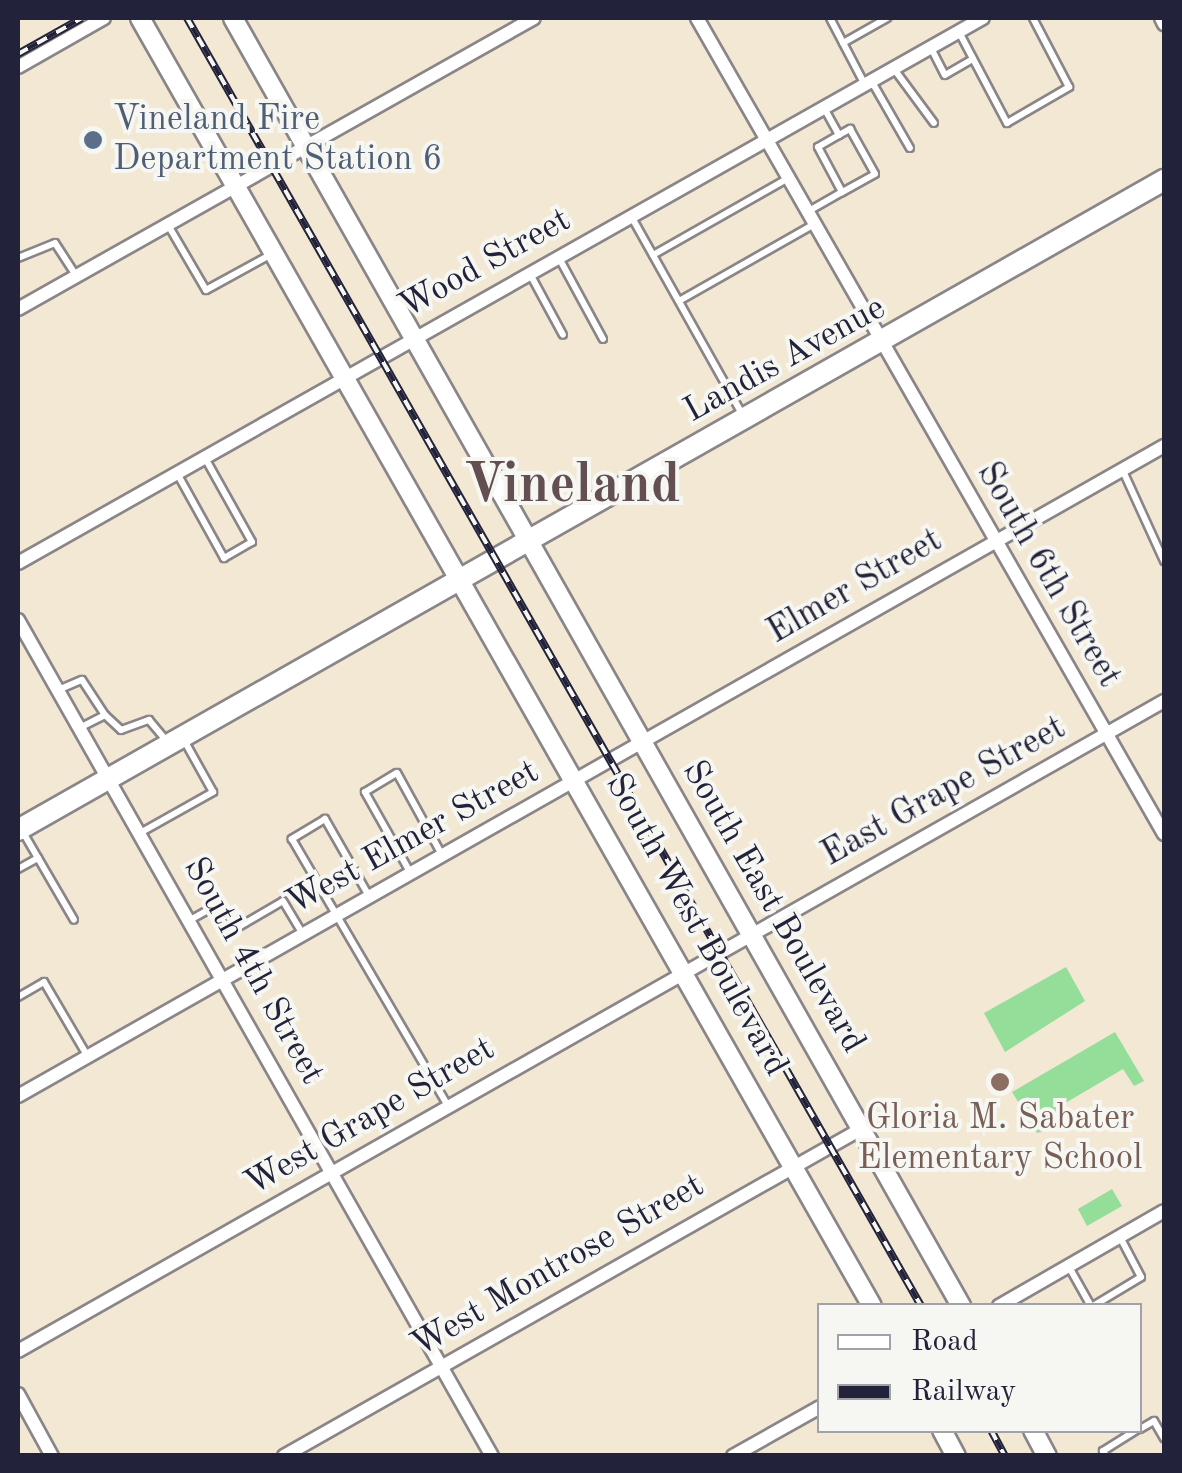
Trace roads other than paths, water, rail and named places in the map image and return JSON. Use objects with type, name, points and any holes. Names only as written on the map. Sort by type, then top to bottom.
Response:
[{"type":"main road","name":"South West Boulevard","points":[[140,18],[686,972],[870,1303]]},
{"type":"main road","name":"South East Boulevard","points":[[233,18],[959,1303]]},
{"type":"main road","name":"Landis Avenue","points":[[19,829],[1164,180]]},
{"type":"main road","points":[[944,1433],[956,1456]]},
{"type":"main road","points":[[1035,1433],[1047,1456]]},
{"type":"street","points":[[18,67],[104,18]]},
{"type":"street","points":[[18,309],[534,18]]},
{"type":"street","name":"South 6th Street","points":[[697,18],[1164,834]]},
{"type":"street","name":"Wood Street","points":[[18,563],[975,19]]},
{"type":"street","name":"Elmer Street","points":[[576,780],[1164,446]]},
{"type":"street","name":"South 4th Street","points":[[18,620],[22,638],[190,920],[492,1456]]},
{"type":"street","name":"East Grape Street","points":[[752,935],[1164,702]]},
{"type":"street","name":"West Elmer Street","points":[[18,1096],[576,780]]},
{"type":"street","name":"West Grape Street","points":[[18,1351],[752,935]]},
{"type":"street","name":"West Montrose Street","points":[[284,1456],[862,1129]]},
{"type":"street","points":[[1004,1303],[1164,1211]]},
{"type":"street","points":[[18,1394],[52,1456]]},
{"type":"street","points":[[734,1456],[817,1409]]},
{"type":"lane","points":[[830,18],[910,148]]},
{"type":"lane","points":[[843,43],[887,18]]},
{"type":"lane","points":[[958,32],[1007,123],[1069,87],[1033,18]]},
{"type":"lane","points":[[930,47],[945,75],[973,59]]},
{"type":"lane","points":[[894,68],[934,123]]},
{"type":"lane","points":[[824,107],[839,134]]},
{"type":"lane","points":[[679,301],[875,174],[850,129],[818,147],[842,192]]},
{"type":"lane","points":[[653,255],[788,178]]},
{"type":"lane","points":[[631,216],[745,420]]},
{"type":"lane","points":[[168,224],[206,290],[274,252]]},
{"type":"lane","points":[[18,258],[55,243],[76,276]]},
{"type":"lane","points":[[558,257],[603,339]]},
{"type":"lane","points":[[529,273],[563,335]]},
{"type":"lane","points":[[177,474],[224,558],[252,542],[205,458]]},
{"type":"lane","points":[[1122,470],[1164,561]]},
{"type":"lane","points":[[56,690],[82,680],[105,715],[121,730],[149,720],[175,740],[213,792],[140,833]]},
{"type":"lane","points":[[78,729],[105,715]]},
{"type":"lane","points":[[411,874],[365,792],[375,785],[397,774],[443,856]]},
{"type":"lane","points":[[369,898],[325,819],[292,839],[449,1108]]},
{"type":"lane","points":[[19,829],[74,920]]},
{"type":"lane","points":[[18,869],[38,858]]},
{"type":"lane","points":[[190,920],[213,907],[230,932],[283,901],[303,934]]},
{"type":"lane","points":[[18,997],[44,982],[88,1056]]},
{"type":"lane","points":[[1097,1303],[1141,1277],[1120,1237]]},
{"type":"lane","points":[[1069,1266],[1090,1303]]},
{"type":"lane","points":[[1142,1428],[1154,1421],[1164,1438]]},
{"type":"lane","points":[[1106,1456],[1103,1450],[1133,1433]]},
{"type":"railway","points":[[18,54],[82,18]]},
{"type":"railway","points":[[187,18],[919,1303]]},
{"type":"railway","points":[[993,1433],[1005,1456]]},
{"type":"place","name":"Vineland Fire Department Station 6","points":[[93,140]]},
{"type":"place","name":"Gloria M. Sabater Elementary School","points":[[1000,1082]]},
{"type":"district","name":"Vineland","points":[[572,487]]}]
